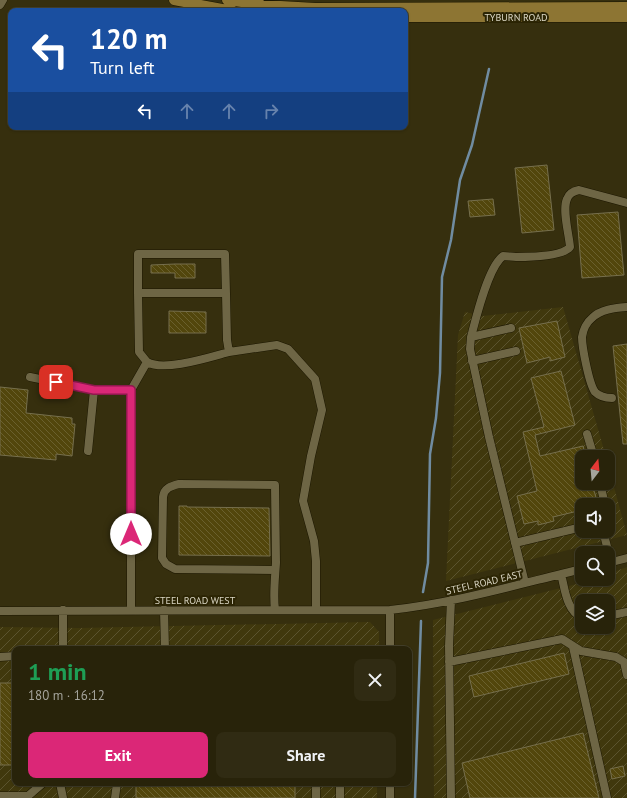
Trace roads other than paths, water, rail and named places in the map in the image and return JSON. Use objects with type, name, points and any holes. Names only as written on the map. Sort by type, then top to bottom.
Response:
[{"type":"main road","points":[[174,0],[217,8]]},
{"type":"main road","name":"TYBURN ROAD","points":[[227,0],[263,5],[315,8],[627,7]]},
{"type":"main road","name":"TYBURN ROAD","points":[[408,17],[627,17]]},
{"type":"street","points":[[0,6],[3,0]]},
{"type":"street","points":[[526,583],[489,438],[472,361],[470,349],[471,337],[479,307],[494,268],[500,258],[503,256],[544,256],[563,252],[570,247],[566,203],[569,194],[579,190],[627,203]]},
{"type":"street","points":[[229,352],[226,340],[225,254],[138,254],[139,352],[147,362],[152,365],[173,365],[229,352],[277,345],[288,349],[315,379],[322,410],[311,456],[303,501],[314,541],[316,561],[316,610]]},
{"type":"street","points":[[138,293],[226,293]]},
{"type":"street","points":[[612,398],[603,398],[596,392],[592,385],[588,374],[582,337],[584,328],[591,318],[612,308],[627,307]]},
{"type":"street","points":[[471,337],[511,328]]},
{"type":"street","points":[[472,361],[516,351]]},
{"type":"street","points":[[131,610],[131,390],[147,362]]},
{"type":"street","points":[[30,377],[94,390],[131,390]]},
{"type":"street","points":[[88,451],[94,390]]},
{"type":"street","points":[[587,434],[592,450]]},
{"type":"street","points":[[275,570],[175,569],[168,566],[162,558],[163,497],[165,490],[179,484],[275,485],[275,570],[273,595],[275,610]]},
{"type":"street","points":[[515,543],[575,529]]},
{"type":"street","points":[[615,561],[627,558]]},
{"type":"street","name":"STEEL ROAD EAST","points":[[390,610],[417,607],[451,600],[575,571]]},
{"type":"street","points":[[561,574],[570,607],[575,613]]},
{"type":"street","points":[[451,600],[449,662],[451,798]]},
{"type":"street","name":"STEEL ROAD WEST","points":[[0,610],[390,610]]},
{"type":"street","points":[[63,610],[63,646]]},
{"type":"street","points":[[164,610],[165,646]]},
{"type":"street","points":[[390,610],[390,646]]},
{"type":"street","points":[[615,615],[627,612]]},
{"type":"street","points":[[449,662],[562,639],[581,651],[616,657],[624,662],[627,675]]},
{"type":"street","points":[[573,647],[607,798]]},
{"type":"street","points":[[0,656],[12,656]]},
{"type":"street","points":[[0,796],[28,796],[40,786]]},
{"type":"street","points":[[61,786],[63,798]]},
{"type":"street","points":[[115,798],[117,786]]},
{"type":"street","points":[[316,786],[316,798]]},
{"type":"street","points":[[340,786],[340,798]]},
{"type":"street","points":[[390,786],[390,798]]},
{"type":"waterway","points":[[423,592],[428,563],[430,454],[436,418],[440,373],[442,277],[451,240],[460,180],[472,145],[489,69]]},
{"type":"waterway","points":[[415,798],[421,621]]}]
